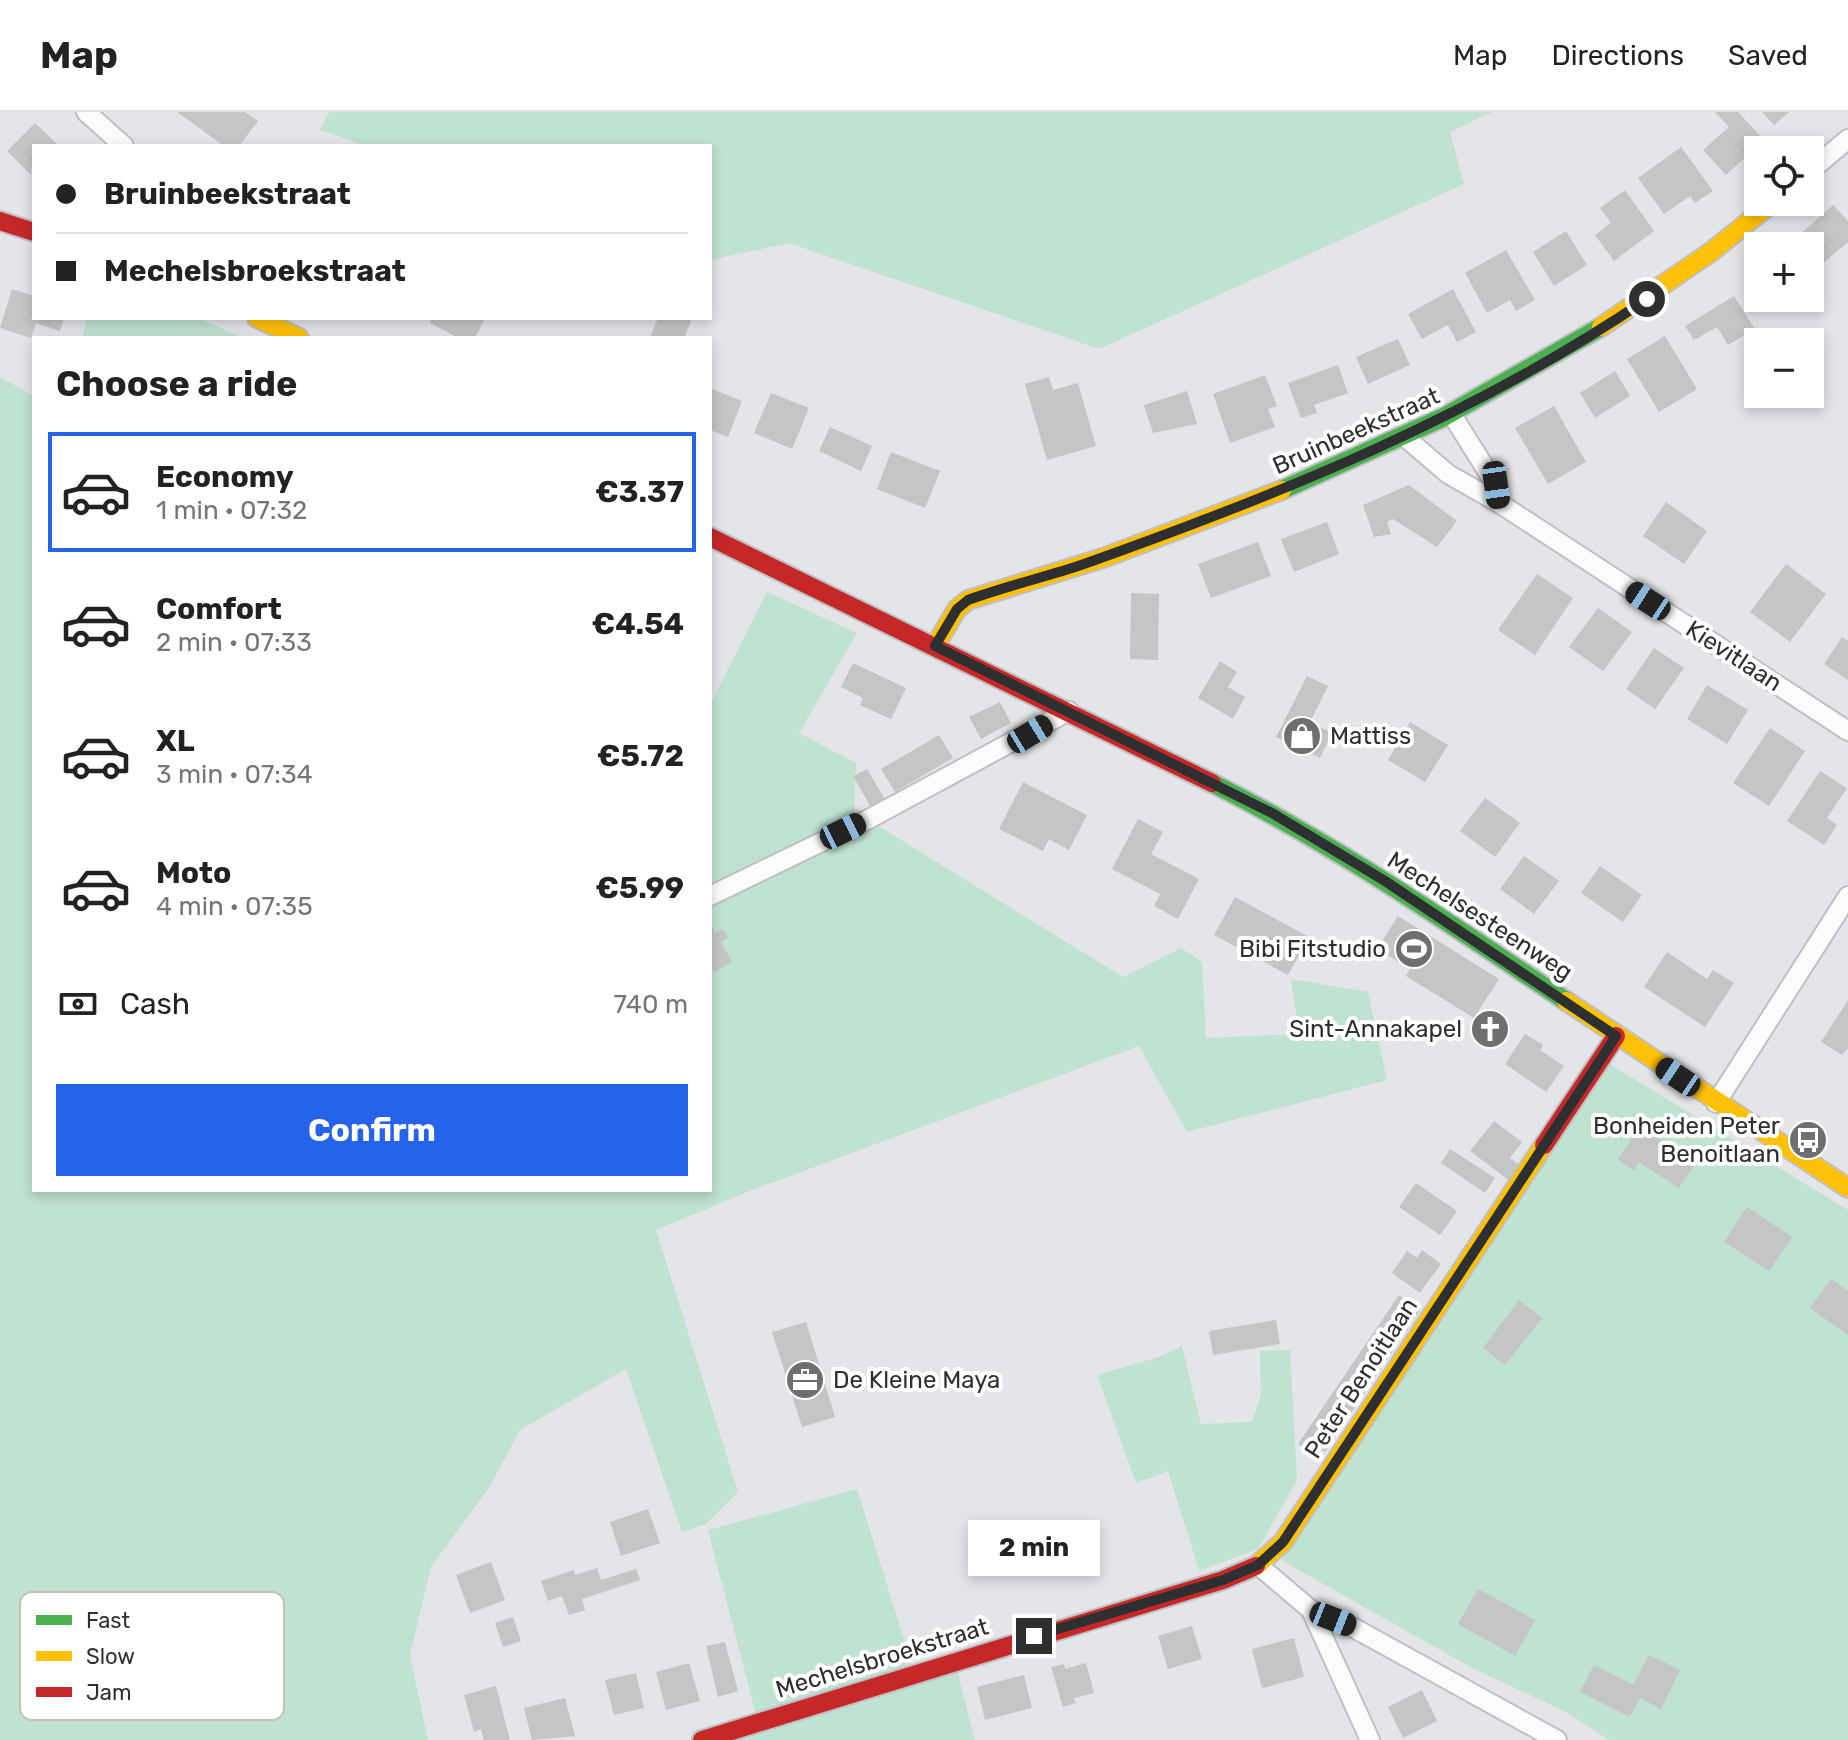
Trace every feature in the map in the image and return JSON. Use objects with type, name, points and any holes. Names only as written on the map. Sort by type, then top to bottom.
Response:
[{"type":"street","points":[[86,112],[122,144]]},
{"type":"street","points":[[1824,159],[1848,139]]},
{"type":"street","name":"Bruinbeekstraat","points":[[935,646],[957,609],[968,600],[1060,572],[1213,517],[1406,438],[1452,415],[1604,328],[1711,255],[1757,216]]},
{"type":"street","points":[[0,221],[32,231]]},
{"type":"street","points":[[261,320],[295,336]]},
{"type":"street","points":[[1452,415],[1496,485],[1499,503]]},
{"type":"street","name":"Kievitlaan","points":[[1406,438],[1448,474],[1499,503],[1848,731]]},
{"type":"street","name":"Mechelsesteenweg","points":[[712,538],[1272,813],[1385,881],[1848,1188]]},
{"type":"street","points":[[712,895],[867,820],[1069,711]]},
{"type":"street","points":[[1716,1103],[1848,896]]},
{"type":"street","name":"Peter Benoitlaan","points":[[1258,1565],[1283,1542],[1616,1036]]},
{"type":"street","points":[[1258,1565],[1311,1610],[1354,1628],[1557,1740]]},
{"type":"street","name":"Mechelsbroekstraat","points":[[702,1740],[725,1736],[1223,1580],[1258,1565]]},
{"type":"street","points":[[1311,1610],[1370,1740]]},
{"type":"green space","points":[[329,112],[1492,112],[1450,132],[1464,184],[1099,349],[789,243],[712,260],[712,144],[361,144],[320,130]]},
{"type":"green space","points":[[86,320],[202,320],[238,336],[82,336]]},
{"type":"green space","points":[[0,377],[32,395],[32,1192],[712,1192],[712,701],[767,592],[857,633],[799,733],[856,763],[854,811],[1123,977],[1181,948],[1202,962],[1206,1038],[1299,1034],[1291,979],[1368,992],[1387,1080],[1187,1132],[1139,1046],[742,1194],[656,1230],[738,1492],[706,1524],[682,1532],[626,1369],[520,1430],[490,1486],[431,1567],[410,1655],[428,1740],[0,1740]]},
{"type":"green space","points":[[1608,1063],[1848,1210],[1848,1740],[1609,1740],[1564,1711],[1474,1669],[1281,1560]]},
{"type":"green space","points":[[1182,1346],[1201,1424],[1252,1422],[1261,1395],[1260,1351],[1290,1350],[1297,1480],[1258,1549],[1196,1572],[1199,1570],[1168,1471],[1136,1483],[1097,1375],[1159,1357]]},
{"type":"green space","points":[[857,1489],[911,1662],[923,1679],[957,1671],[975,1740],[741,1740],[761,1734],[708,1530]]},
{"type":"building","points":[[177,112],[245,112],[258,121],[241,144],[221,144]]},
{"type":"building","points":[[1715,112],[1738,112],[1760,136],[1744,136],[1744,158],[1726,175],[1703,150],[1729,127]]},
{"type":"building","points":[[1762,112],[1789,112],[1774,125]]},
{"type":"building","points":[[35,123],[57,144],[32,144],[31,175],[7,151]]},
{"type":"building","points":[[1681,147],[1713,191],[1695,203],[1690,196],[1664,214],[1638,178]]},
{"type":"building","points":[[1625,190],[1654,231],[1614,261],[1595,235],[1611,223],[1600,208]]},
{"type":"building","points":[[1833,205],[1848,221],[1848,242],[1824,262],[1824,232],[1803,232]]},
{"type":"building","points":[[1566,231],[1587,265],[1554,286],[1533,252]]},
{"type":"building","points":[[1506,250],[1535,300],[1516,311],[1510,300],[1487,313],[1465,273]]},
{"type":"building","points":[[12,289],[32,295],[32,320],[63,320],[60,331],[36,323],[31,338],[0,328]]},
{"type":"building","points":[[1453,289],[1476,332],[1457,342],[1448,325],[1422,339],[1408,314]]},
{"type":"building","points":[[1734,296],[1754,328],[1744,328],[1744,336],[1728,345],[1717,327],[1694,340],[1685,326]]},
{"type":"building","points":[[431,320],[484,320],[476,336],[455,336],[430,323]]},
{"type":"building","points":[[657,320],[691,321],[685,336],[651,336]]},
{"type":"building","points":[[1665,336],[1697,389],[1659,412],[1627,359]]},
{"type":"building","points":[[1398,339],[1410,365],[1368,384],[1356,357]]},
{"type":"building","points":[[1338,365],[1348,393],[1314,405],[1317,413],[1301,418],[1288,383]]},
{"type":"building","points":[[1615,371],[1630,396],[1595,418],[1580,393]]},
{"type":"building","points":[[1265,375],[1277,406],[1268,409],[1275,427],[1230,443],[1213,394]]},
{"type":"building","points":[[1049,377],[1053,390],[1078,383],[1096,446],[1047,460],[1025,384]]},
{"type":"building","points":[[712,389],[742,401],[728,437],[712,431]]},
{"type":"building","points":[[1187,391],[1197,424],[1153,433],[1144,405]]},
{"type":"building","points":[[771,393],[809,408],[792,449],[754,433]]},
{"type":"building","points":[[1554,406],[1586,462],[1548,484],[1515,428]]},
{"type":"building","points":[[830,427],[872,446],[861,471],[819,451]]},
{"type":"building","points":[[891,452],[940,471],[925,508],[877,489]]},
{"type":"building","points":[[1409,485],[1457,521],[1437,547],[1393,519],[1387,522],[1391,534],[1374,537],[1363,505]]},
{"type":"building","points":[[1666,502],[1707,531],[1684,564],[1643,536]]},
{"type":"building","points":[[1327,522],[1339,554],[1294,572],[1281,539]]},
{"type":"building","points":[[1258,542],[1271,576],[1211,598],[1198,564]]},
{"type":"building","points":[[1786,564],[1826,594],[1790,642],[1750,612]]},
{"type":"building","points":[[1537,574],[1573,598],[1535,655],[1498,630]]},
{"type":"building","points":[[1131,593],[1159,594],[1158,660],[1130,659]]},
{"type":"building","points":[[1598,608],[1632,632],[1603,671],[1569,647]]},
{"type":"building","points":[[1842,637],[1848,641],[1848,680],[1824,664]]},
{"type":"building","points":[[1654,648],[1684,668],[1655,709],[1626,689]]},
{"type":"building","points":[[1220,661],[1237,672],[1228,687],[1245,697],[1233,719],[1198,698]]},
{"type":"building","points":[[853,663],[906,688],[891,719],[860,705],[863,698],[841,687]]},
{"type":"building","points":[[1307,676],[1328,686],[1310,722],[1332,733],[1320,758],[1276,737]]},
{"type":"building","points":[[1707,685],[1748,710],[1727,744],[1687,719]]},
{"type":"building","points":[[1000,702],[1011,723],[981,739],[969,717]]},
{"type":"building","points":[[1410,722],[1448,745],[1425,782],[1388,760]]},
{"type":"building","points":[[1770,728],[1805,751],[1769,806],[1733,783]]},
{"type":"building","points":[[939,735],[953,758],[895,792],[881,769]]},
{"type":"building","points":[[867,769],[887,803],[873,811],[853,776]]},
{"type":"building","points":[[1820,771],[1847,788],[1827,818],[1837,825],[1824,845],[1787,821]]},
{"type":"building","points":[[1023,782],[1087,815],[1069,850],[1049,839],[1043,851],[999,829]]},
{"type":"building","points":[[1485,798],[1520,823],[1495,857],[1460,831]]},
{"type":"building","points":[[1138,819],[1163,832],[1151,854],[1199,879],[1178,919],[1154,906],[1160,894],[1112,869]]},
{"type":"building","points":[[1524,856],[1559,881],[1534,914],[1500,889]]},
{"type":"building","points":[[1600,866],[1642,895],[1623,922],[1581,893]]},
{"type":"building","points":[[1235,897],[1309,937],[1288,975],[1214,935]]},
{"type":"building","points":[[1398,916],[1499,979],[1474,1018],[1406,976],[1410,969],[1377,949]]},
{"type":"building","points":[[712,927],[715,933],[723,929],[728,938],[721,942],[732,962],[714,972]]},
{"type":"building","points":[[1667,952],[1707,979],[1713,970],[1734,983],[1705,1027],[1644,987]]},
{"type":"building","points":[[1848,1000],[1848,1048],[1842,1055],[1821,1042]]},
{"type":"building","points":[[1525,1034],[1543,1045],[1540,1050],[1564,1066],[1546,1092],[1505,1064]]},
{"type":"building","points":[[1494,1121],[1522,1142],[1510,1158],[1521,1166],[1510,1181],[1470,1151]]},
{"type":"building","points":[[1640,1126],[1696,1163],[1679,1188],[1639,1162],[1634,1171],[1618,1160]]},
{"type":"building","points":[[1450,1149],[1495,1178],[1485,1193],[1441,1163]]},
{"type":"building","points":[[1416,1183],[1457,1211],[1440,1235],[1399,1207]]},
{"type":"building","points":[[1747,1207],[1792,1237],[1769,1271],[1724,1242]]},
{"type":"building","points":[[1422,1250],[1441,1264],[1420,1293],[1392,1273],[1407,1251],[1417,1258]]},
{"type":"building","points":[[1831,1279],[1848,1291],[1848,1335],[1810,1308]]},
{"type":"building","points":[[1399,1295],[1421,1309],[1325,1452],[1313,1444],[1308,1451],[1298,1444]]},
{"type":"building","points":[[1519,1300],[1542,1318],[1505,1365],[1483,1348]]},
{"type":"building","points":[[1276,1320],[1280,1344],[1213,1355],[1209,1331]]},
{"type":"building","points":[[806,1322],[835,1417],[802,1427],[772,1332]]},
{"type":"building","points":[[648,1509],[660,1543],[621,1556],[610,1522]]},
{"type":"building","points":[[491,1562],[505,1600],[470,1613],[456,1575]]},
{"type":"building","points":[[597,1568],[601,1580],[636,1569],[640,1580],[582,1599],[585,1610],[569,1615],[562,1596],[548,1601],[541,1581],[574,1570],[575,1575]]},
{"type":"building","points":[[1478,1589],[1535,1620],[1515,1656],[1458,1624]]},
{"type":"building","points":[[513,1617],[521,1641],[503,1647],[495,1623]]},
{"type":"building","points":[[1192,1626],[1202,1659],[1168,1669],[1158,1636]]},
{"type":"building","points":[[1294,1638],[1304,1677],[1262,1688],[1252,1649]]},
{"type":"building","points":[[725,1642],[738,1691],[718,1697],[706,1646]]},
{"type":"building","points":[[1649,1655],[1680,1670],[1661,1709],[1640,1698],[1630,1717],[1580,1692],[1594,1665],[1633,1685]]},
{"type":"building","points":[[689,1663],[700,1701],[666,1710],[656,1672]]},
{"type":"building","points":[[1086,1663],[1094,1693],[1074,1698],[1076,1703],[1063,1707],[1051,1667],[1064,1664],[1065,1669]]},
{"type":"building","points":[[636,1673],[644,1708],[614,1715],[605,1680]]},
{"type":"building","points":[[1024,1675],[1032,1708],[985,1720],[977,1687]]},
{"type":"building","points":[[496,1686],[510,1740],[484,1740],[481,1729],[474,1732],[464,1695]]},
{"type":"building","points":[[1422,1690],[1437,1721],[1403,1738],[1388,1707]]},
{"type":"building","points":[[565,1698],[575,1736],[532,1740],[524,1708]]},
{"type":"traffic: fast","points":[[1282,490],[1444,417],[1601,327]]},
{"type":"traffic: fast","points":[[1212,783],[1348,859],[1566,1001]]},
{"type":"traffic: slow","points":[[1601,327],[1711,252],[1756,216]]},
{"type":"traffic: slow","points":[[261,320],[295,336]]},
{"type":"traffic: slow","points":[[935,646],[957,609],[968,600],[1103,558],[1282,490]]},
{"type":"traffic: slow","points":[[1566,1001],[1848,1188]]},
{"type":"traffic: slow","points":[[1256,1566],[1283,1542],[1544,1145]]},
{"type":"traffic: jam","points":[[0,221],[32,231]]},
{"type":"traffic: jam","points":[[712,538],[1212,783]]},
{"type":"traffic: jam","points":[[1544,1145],[1616,1036]]},
{"type":"traffic: jam","points":[[702,1740],[1223,1580],[1256,1566]]},
{"type":"place","name":"Mattiss","points":[[1302,736]]},
{"type":"place","name":"Bibi Fitstudio","points":[[1414,949]]},
{"type":"place","name":"Sint-Annakapel","points":[[1490,1029]]},
{"type":"place","name":"Bonheiden Peter Benoitlaan","points":[[1808,1140]]},
{"type":"place","name":"De Kleine Maya","points":[[805,1380]]},
{"type":"route","points":[[1034,1636],[1223,1580],[1258,1565],[1283,1542],[1616,1036],[1385,881],[1272,813],[935,646],[957,609],[968,600],[1060,572],[1227,512],[1406,438],[1494,392],[1604,328],[1647,299]]}]
